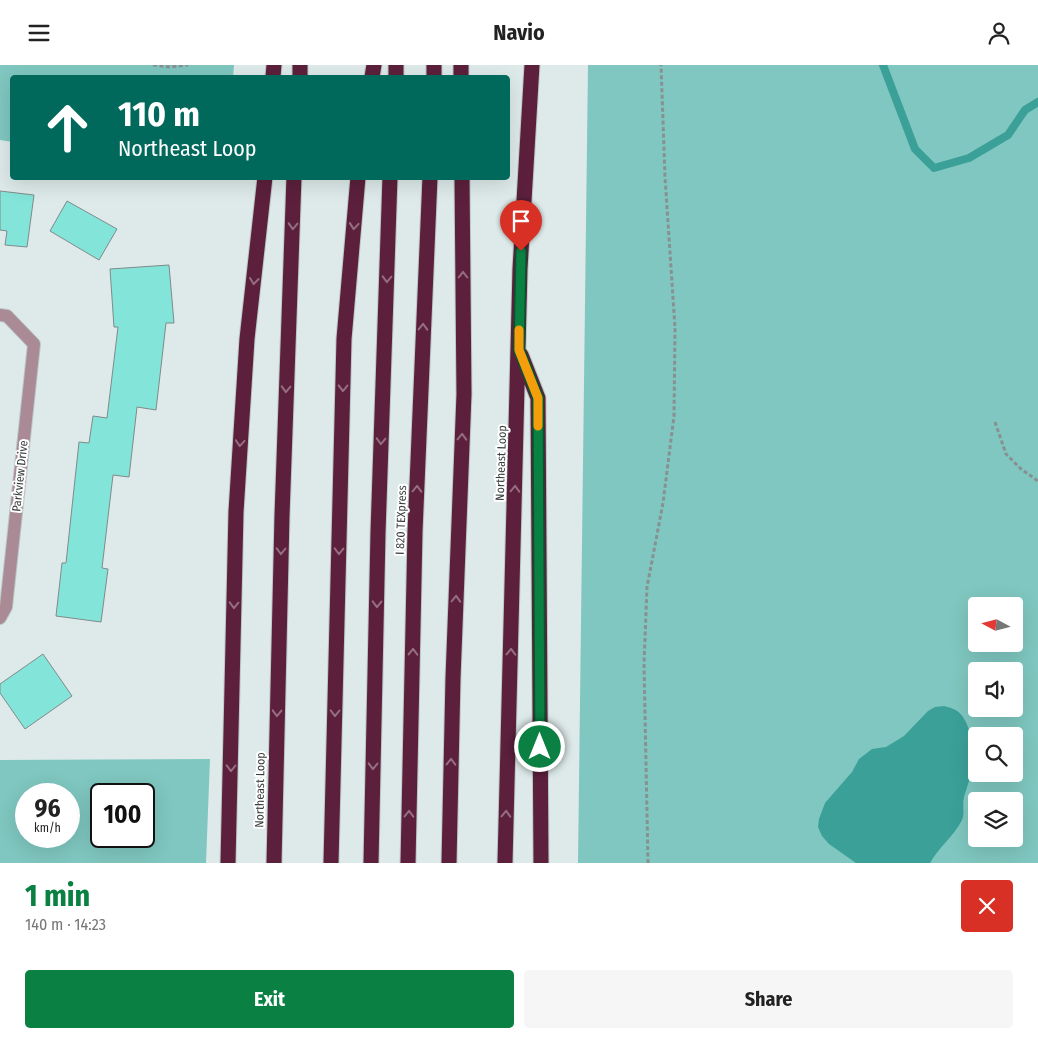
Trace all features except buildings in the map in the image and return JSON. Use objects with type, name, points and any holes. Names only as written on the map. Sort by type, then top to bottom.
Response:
[{"type":"highway","name":"Northeast Loop","points":[[505,863],[520,269],[532,65]]},
{"type":"highway","points":[[228,863],[236,512],[247,339],[265,180]]},
{"type":"highway","name":"Northeast Loop","points":[[274,863],[282,516],[294,180]]},
{"type":"highway","points":[[331,863],[344,339],[358,180]]},
{"type":"highway","name":"I 820 TEXpress","points":[[371,863],[378,533],[390,180]]},
{"type":"highway","name":"I 820 TEXpress","points":[[408,863],[415,532],[430,180]]},
{"type":"highway","points":[[449,863],[454,659],[464,394],[462,180]]},
{"type":"highway","points":[[519,350],[538,398],[541,863]]},
{"type":"street","name":"Parkview Drive","points":[[0,315],[7,316],[34,344],[6,607],[0,618]]},
{"type":"path","points":[[153,65],[170,67],[188,65]]},
{"type":"path","points":[[648,863],[644,664],[647,587],[663,503],[674,416],[675,327],[665,177],[661,65]]},
{"type":"path","points":[[995,422],[1006,453],[1021,469],[1038,481]]},
{"type":"shaded area","points":[[0,65],[234,65],[233,75],[10,75],[10,142],[0,140]]},
{"type":"shaded area","points":[[588,65],[1038,65],[1038,863],[578,863]]},
{"type":"shaded area","points":[[944,706],[953,709],[962,715],[968,727],[969,782],[964,797],[962,820],[930,863],[856,863],[829,844],[822,836],[818,827],[825,803],[852,772],[859,759],[872,749],[886,747],[904,736],[928,711],[935,707]]},
{"type":"shaded area","points":[[210,759],[206,863],[0,863],[0,760]]},
{"type":"waterway","points":[[883,65],[915,149],[934,168],[969,158],[1008,135],[1025,110],[1038,102]]},
{"type":"slow traffic","points":[[519,330],[519,350],[538,398],[538,426]]},
{"type":"route","points":[[521,251],[519,350],[538,398],[540,747]]}]
